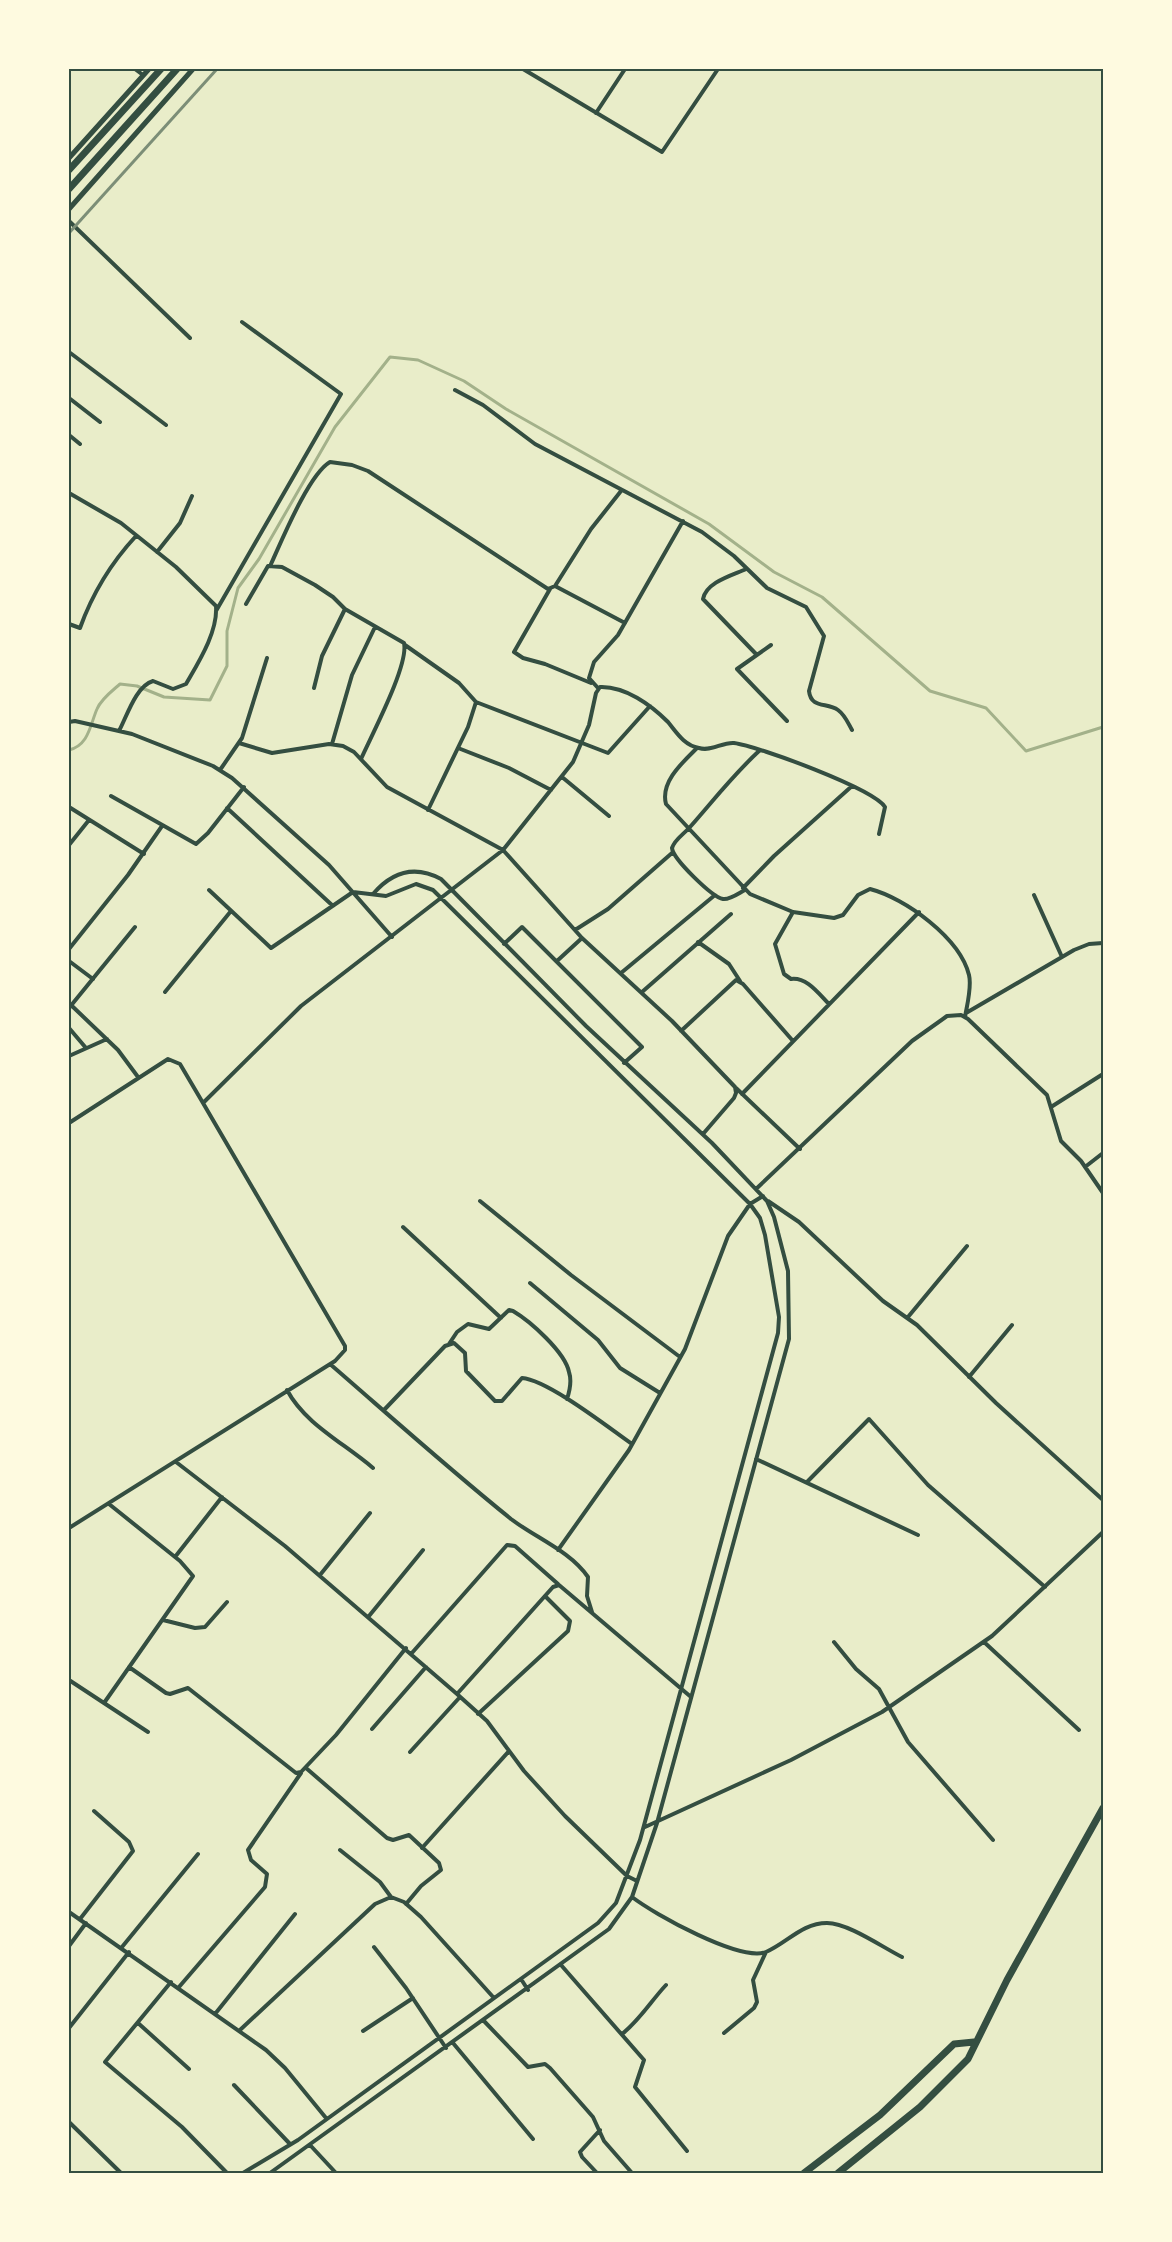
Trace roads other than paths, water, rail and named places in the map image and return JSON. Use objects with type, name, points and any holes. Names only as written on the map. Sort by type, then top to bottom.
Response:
[{"type":"highway","points":[[69,170],[161,69]]},
{"type":"highway","points":[[69,189],[177,69]]},
{"type":"highway","points":[[838,2173],[920,2107],[968,2059],[974,2042],[1077,1850],[1103,1808]]},
{"type":"highway","points":[[804,2173],[880,2115],[954,2044],[974,2042]]},
{"type":"street","points":[[135,69],[143,75]]},
{"type":"street","points":[[69,158],[149,69]]},
{"type":"street","points":[[523,69],[663,152],[718,69]]},
{"type":"street","points":[[596,113],[625,69]]},
{"type":"street","points":[[69,209],[189,70]]},
{"type":"street","points":[[69,221],[190,339]]},
{"type":"street","points":[[119,730],[137,696],[147,683],[153,681],[173,689],[186,684],[202,655],[216,611],[341,394],[332,384],[242,322]]},
{"type":"street","points":[[69,352],[166,425]]},
{"type":"street","points":[[455,390],[483,405],[535,444],[621,491],[683,521],[716,542],[767,588],[799,603],[812,614],[824,639],[809,695],[816,704],[839,711],[852,730]]},
{"type":"street","points":[[69,398],[100,422]]},
{"type":"street","points":[[69,435],[80,444]]},
{"type":"street","points":[[246,603],[265,569],[271,564],[297,508],[324,466],[335,461],[368,471],[553,587],[625,623]]},
{"type":"street","points":[[621,491],[591,529],[514,652],[523,658],[545,664],[592,683],[598,688],[613,688],[650,706],[680,737],[697,748],[708,749],[736,743],[852,786],[884,804],[884,817],[879,834]]},
{"type":"street","points":[[69,493],[121,523],[209,597],[216,611]]},
{"type":"street","points":[[157,552],[180,523],[192,496]]},
{"type":"street","points":[[592,683],[589,675],[594,662],[616,638],[683,521]]},
{"type":"street","points":[[69,624],[80,628],[88,604],[109,566],[136,536]]},
{"type":"street","points":[[271,564],[315,585],[333,597],[345,609],[405,645],[459,683],[476,702],[608,753],[650,706]]},
{"type":"street","points":[[747,569],[714,585],[706,592],[704,599],[756,654]]},
{"type":"street","points":[[314,688],[322,656],[345,609]]},
{"type":"street","points":[[332,744],[352,675],[375,627]]},
{"type":"street","points":[[361,759],[393,686],[405,645]]},
{"type":"street","points":[[771,645],[737,669],[787,721]]},
{"type":"street","points":[[220,770],[239,743],[267,658]]},
{"type":"street","points":[[202,1103],[301,1006],[503,850],[562,777],[583,742],[598,688]]},
{"type":"street","points":[[429,810],[458,748],[476,702]]},
{"type":"street","points":[[69,722],[75,721],[119,730],[220,770],[244,787],[301,838],[392,936]]},
{"type":"street","points":[[239,743],[272,753],[332,744],[344,746],[361,759],[387,787],[503,850],[582,938],[642,993],[800,1149]]},
{"type":"street","points":[[458,748],[509,768],[551,790]]},
{"type":"street","points":[[697,748],[672,776],[664,798],[670,810],[744,889],[793,912],[838,918],[858,895],[870,889],[919,912],[942,933],[967,969],[970,980],[965,1015]]},
{"type":"street","points":[[575,930],[608,909],[672,853],[676,840],[688,830],[729,779],[759,751]]},
{"type":"street","points":[[562,777],[609,816]]},
{"type":"street","points":[[672,853],[714,895],[725,899],[744,889],[774,856],[852,786]]},
{"type":"street","points":[[111,796],[196,844],[244,787]]},
{"type":"street","points":[[69,807],[144,854]]},
{"type":"street","points":[[227,808],[333,906]]},
{"type":"street","points":[[69,846],[89,820]]},
{"type":"street","points":[[69,949],[144,854],[162,826]]},
{"type":"street","points":[[270,2173],[528,1990],[609,1929],[632,1897],[657,1823],[788,1342],[790,1311],[788,1271],[774,1217],[763,1196],[703,1134],[624,1063],[441,879],[414,870],[389,879],[373,894]]},
{"type":"street","points":[[209,890],[271,948],[353,892],[386,896],[421,884],[442,898],[750,1204],[760,1218],[765,1235],[778,1317],[777,1340],[644,1827],[616,1903],[608,1914],[521,1979],[290,2144],[243,2173]]},
{"type":"street","points":[[621,973],[714,895]]},
{"type":"street","points":[[1034,895],[1062,957]]},
{"type":"street","points":[[165,992],[231,911]]},
{"type":"street","points":[[793,912],[775,944],[784,974],[787,978],[805,981],[829,1004]]},
{"type":"street","points":[[742,1094],[919,912]]},
{"type":"street","points":[[642,993],[731,914]]},
{"type":"street","points":[[135,927],[70,1006],[107,1039],[138,1077]]},
{"type":"street","points":[[504,944],[522,927],[642,1047],[624,1063]]},
{"type":"street","points":[[557,962],[582,938]]},
{"type":"street","points":[[698,942],[729,964],[740,981],[793,1041]]},
{"type":"street","points":[[756,1189],[926,1030],[947,1016],[965,1015],[1083,945],[1103,944]]},
{"type":"street","points":[[69,961],[93,979]]},
{"type":"street","points":[[681,1031],[733,982],[740,981]]},
{"type":"street","points":[[965,1015],[1047,1095],[1061,1141],[1085,1167],[1103,1192]]},
{"type":"street","points":[[69,1028],[86,1048]]},
{"type":"street","points":[[69,1056],[107,1039]]},
{"type":"street","points":[[69,1122],[159,1063],[168,1059],[180,1064],[345,1346],[342,1355],[329,1364],[69,1528]]},
{"type":"street","points":[[1051,1107],[1103,1074]]},
{"type":"street","points":[[703,1134],[734,1098],[735,1087]]},
{"type":"street","points":[[1085,1167],[1103,1153]]},
{"type":"street","points":[[558,1550],[632,1444],[680,1357],[716,1274],[728,1236],[750,1204],[763,1196]]},
{"type":"street","points":[[480,1201],[571,1275],[680,1357]]},
{"type":"street","points":[[767,1201],[793,1217],[884,1301],[908,1317],[969,1377],[1103,1500]]},
{"type":"street","points":[[403,1227],[501,1318]]},
{"type":"street","points":[[908,1317],[966,1246]]},
{"type":"street","points":[[530,1283],[597,1340],[620,1368],[660,1393]]},
{"type":"street","points":[[384,1410],[449,1344],[457,1332],[468,1324],[489,1329],[509,1310],[534,1328],[561,1355],[570,1372],[567,1400]]},
{"type":"street","points":[[969,1377],[1012,1325]]},
{"type":"street","points":[[777,1340],[788,1342]]},
{"type":"street","points":[[449,1344],[454,1343],[465,1353],[466,1371],[495,1401],[502,1401],[522,1378],[530,1379],[567,1400],[632,1444]]},
{"type":"street","points":[[329,1364],[384,1410],[402,1429],[425,1444],[508,1516],[578,1566],[588,1577],[587,1596],[592,1612]]},
{"type":"street","points":[[287,1389],[293,1401],[312,1421],[373,1468]]},
{"type":"street","points":[[807,1482],[869,1419],[928,1485],[1045,1587]]},
{"type":"street","points":[[756,1459],[918,1535]]},
{"type":"street","points":[[176,1462],[320,1575],[459,1695],[565,1816],[627,1876],[638,1881]]},
{"type":"street","points":[[734,1494],[744,1497]]},
{"type":"street","points":[[175,1557],[222,1497]]},
{"type":"street","points":[[104,1702],[193,1576],[175,1557],[109,1504]]},
{"type":"street","points":[[320,1575],[370,1513]]},
{"type":"street","points":[[644,1827],[790,1761],[890,1706],[984,1642],[1103,1532]]},
{"type":"street","points":[[411,1654],[507,1545],[515,1546],[691,1697]]},
{"type":"street","points":[[369,1616],[423,1550]]},
{"type":"street","points":[[410,1752],[545,1596],[559,1585]]},
{"type":"street","points":[[478,1714],[568,1631],[570,1621],[567,1616],[545,1596]]},
{"type":"street","points":[[163,1620],[195,1628],[205,1627],[227,1602]]},
{"type":"street","points":[[834,1642],[856,1669],[879,1689],[908,1742],[993,1840]]},
{"type":"street","points":[[984,1642],[1079,1730]]},
{"type":"street","points":[[178,1987],[265,1887],[267,1874],[252,1860],[248,1850],[301,1772],[406,1648]]},
{"type":"street","points":[[372,1729],[426,1666]]},
{"type":"street","points":[[129,1667],[166,1693],[170,1694],[188,1688],[291,1769],[301,1772]]},
{"type":"street","points":[[69,1680],[148,1732]]},
{"type":"street","points":[[422,1848],[509,1751]]},
{"type":"street","points":[[306,1768],[387,1838],[393,1840],[406,1834],[439,1863],[441,1870],[421,1886],[406,1904]]},
{"type":"street","points":[[80,1919],[133,1851],[129,1842],[94,1812]]},
{"type":"street","points":[[340,1850],[380,1882],[391,1897],[406,1904],[473,1972],[494,1998]]},
{"type":"street","points":[[122,1947],[198,1854]]},
{"type":"street","points":[[240,2031],[375,1904],[391,1897]]},
{"type":"street","points":[[632,1897],[697,1935],[752,1952],[766,1952],[807,1927],[827,1923],[846,1928],[902,1957]]},
{"type":"street","points":[[69,1912],[240,2031],[280,2063],[326,2118]]},
{"type":"street","points":[[215,2014],[295,1914]]},
{"type":"street","points":[[69,1946],[86,1923]]},
{"type":"street","points":[[375,1947],[446,2048]]},
{"type":"street","points":[[69,2028],[129,1952]]},
{"type":"street","points":[[724,2033],[754,2008],[757,2002],[753,1980],[766,1952]]},
{"type":"street","points":[[561,1965],[644,2060],[635,2087],[687,2151]]},
{"type":"street","points":[[521,1979],[528,1990]]},
{"type":"street","points":[[171,1982],[105,2062],[182,2127],[226,2173]]},
{"type":"street","points":[[622,2034],[666,1985]]},
{"type":"street","points":[[363,2031],[413,1998]]},
{"type":"street","points":[[483,2020],[528,2067],[545,2064],[550,2067],[593,2117],[604,2141],[632,2173]]},
{"type":"street","points":[[138,2023],[189,2069]]},
{"type":"street","points":[[453,2043],[533,2139]]},
{"type":"street","points":[[234,2085],[290,2144]]},
{"type":"street","points":[[69,2122],[121,2173]]},
{"type":"street","points":[[597,2173],[580,2152],[600,2130]]},
{"type":"street","points":[[310,2145],[336,2173]]},
{"type":"waterway","points":[[69,750],[81,744],[85,739],[99,705],[120,684],[137,686],[164,697],[210,700],[227,666],[227,631],[238,588],[259,559],[335,427],[390,357],[418,360],[464,381],[506,409],[709,524],[774,572],[822,597],[930,691],[986,708],[1026,751],[1103,727]]},
{"type":"railway","points":[[69,233],[217,69]]}]
